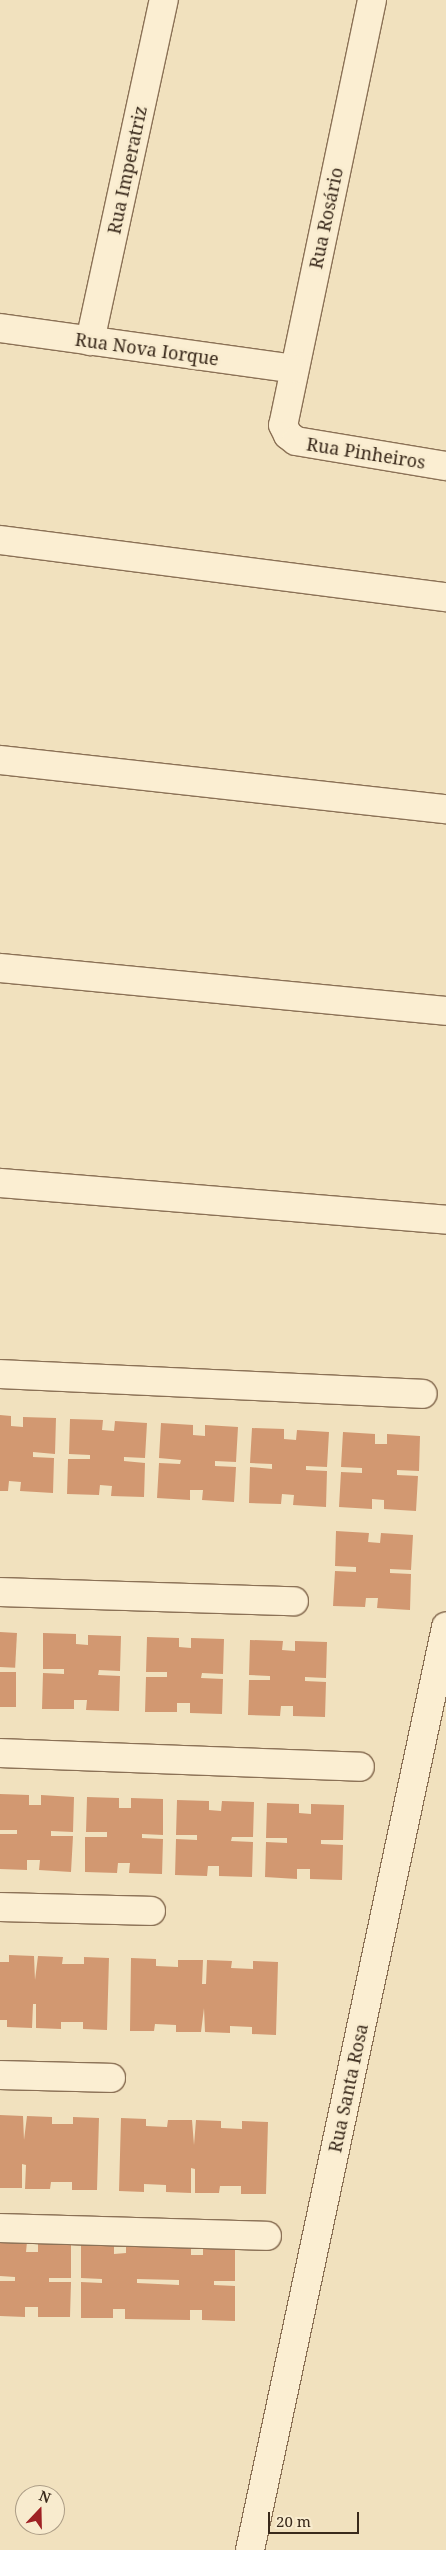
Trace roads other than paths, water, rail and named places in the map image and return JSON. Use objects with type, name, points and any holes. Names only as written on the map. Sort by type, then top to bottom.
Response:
[{"type":"street","name":"Rua Imperatriz","points":[[90,341],[164,0]]},
{"type":"street","name":"Rua Rosário","points":[[288,435],[283,425],[372,0]]},
{"type":"street","name":"Rua Nova Iorque","points":[[0,328],[294,369]]},
{"type":"street","name":"Rua Pinheiros","points":[[288,435],[296,441],[446,466]]},
{"type":"street","points":[[0,540],[446,597]]},
{"type":"street","points":[[0,760],[446,809]]},
{"type":"street","points":[[0,968],[446,1011]]},
{"type":"street","points":[[0,1183],[446,1220]]},
{"type":"street","points":[[0,1374],[423,1394]]},
{"type":"street","points":[[0,1592],[294,1601]]},
{"type":"street","name":"Rua Santa Rosa","points":[[250,2550],[446,1627]]},
{"type":"street","points":[[0,1753],[360,1767]]},
{"type":"street","points":[[0,1907],[151,1911]]},
{"type":"street","points":[[0,2075],[111,2078]]},
{"type":"street","points":[[0,2228],[267,2236]]}]
